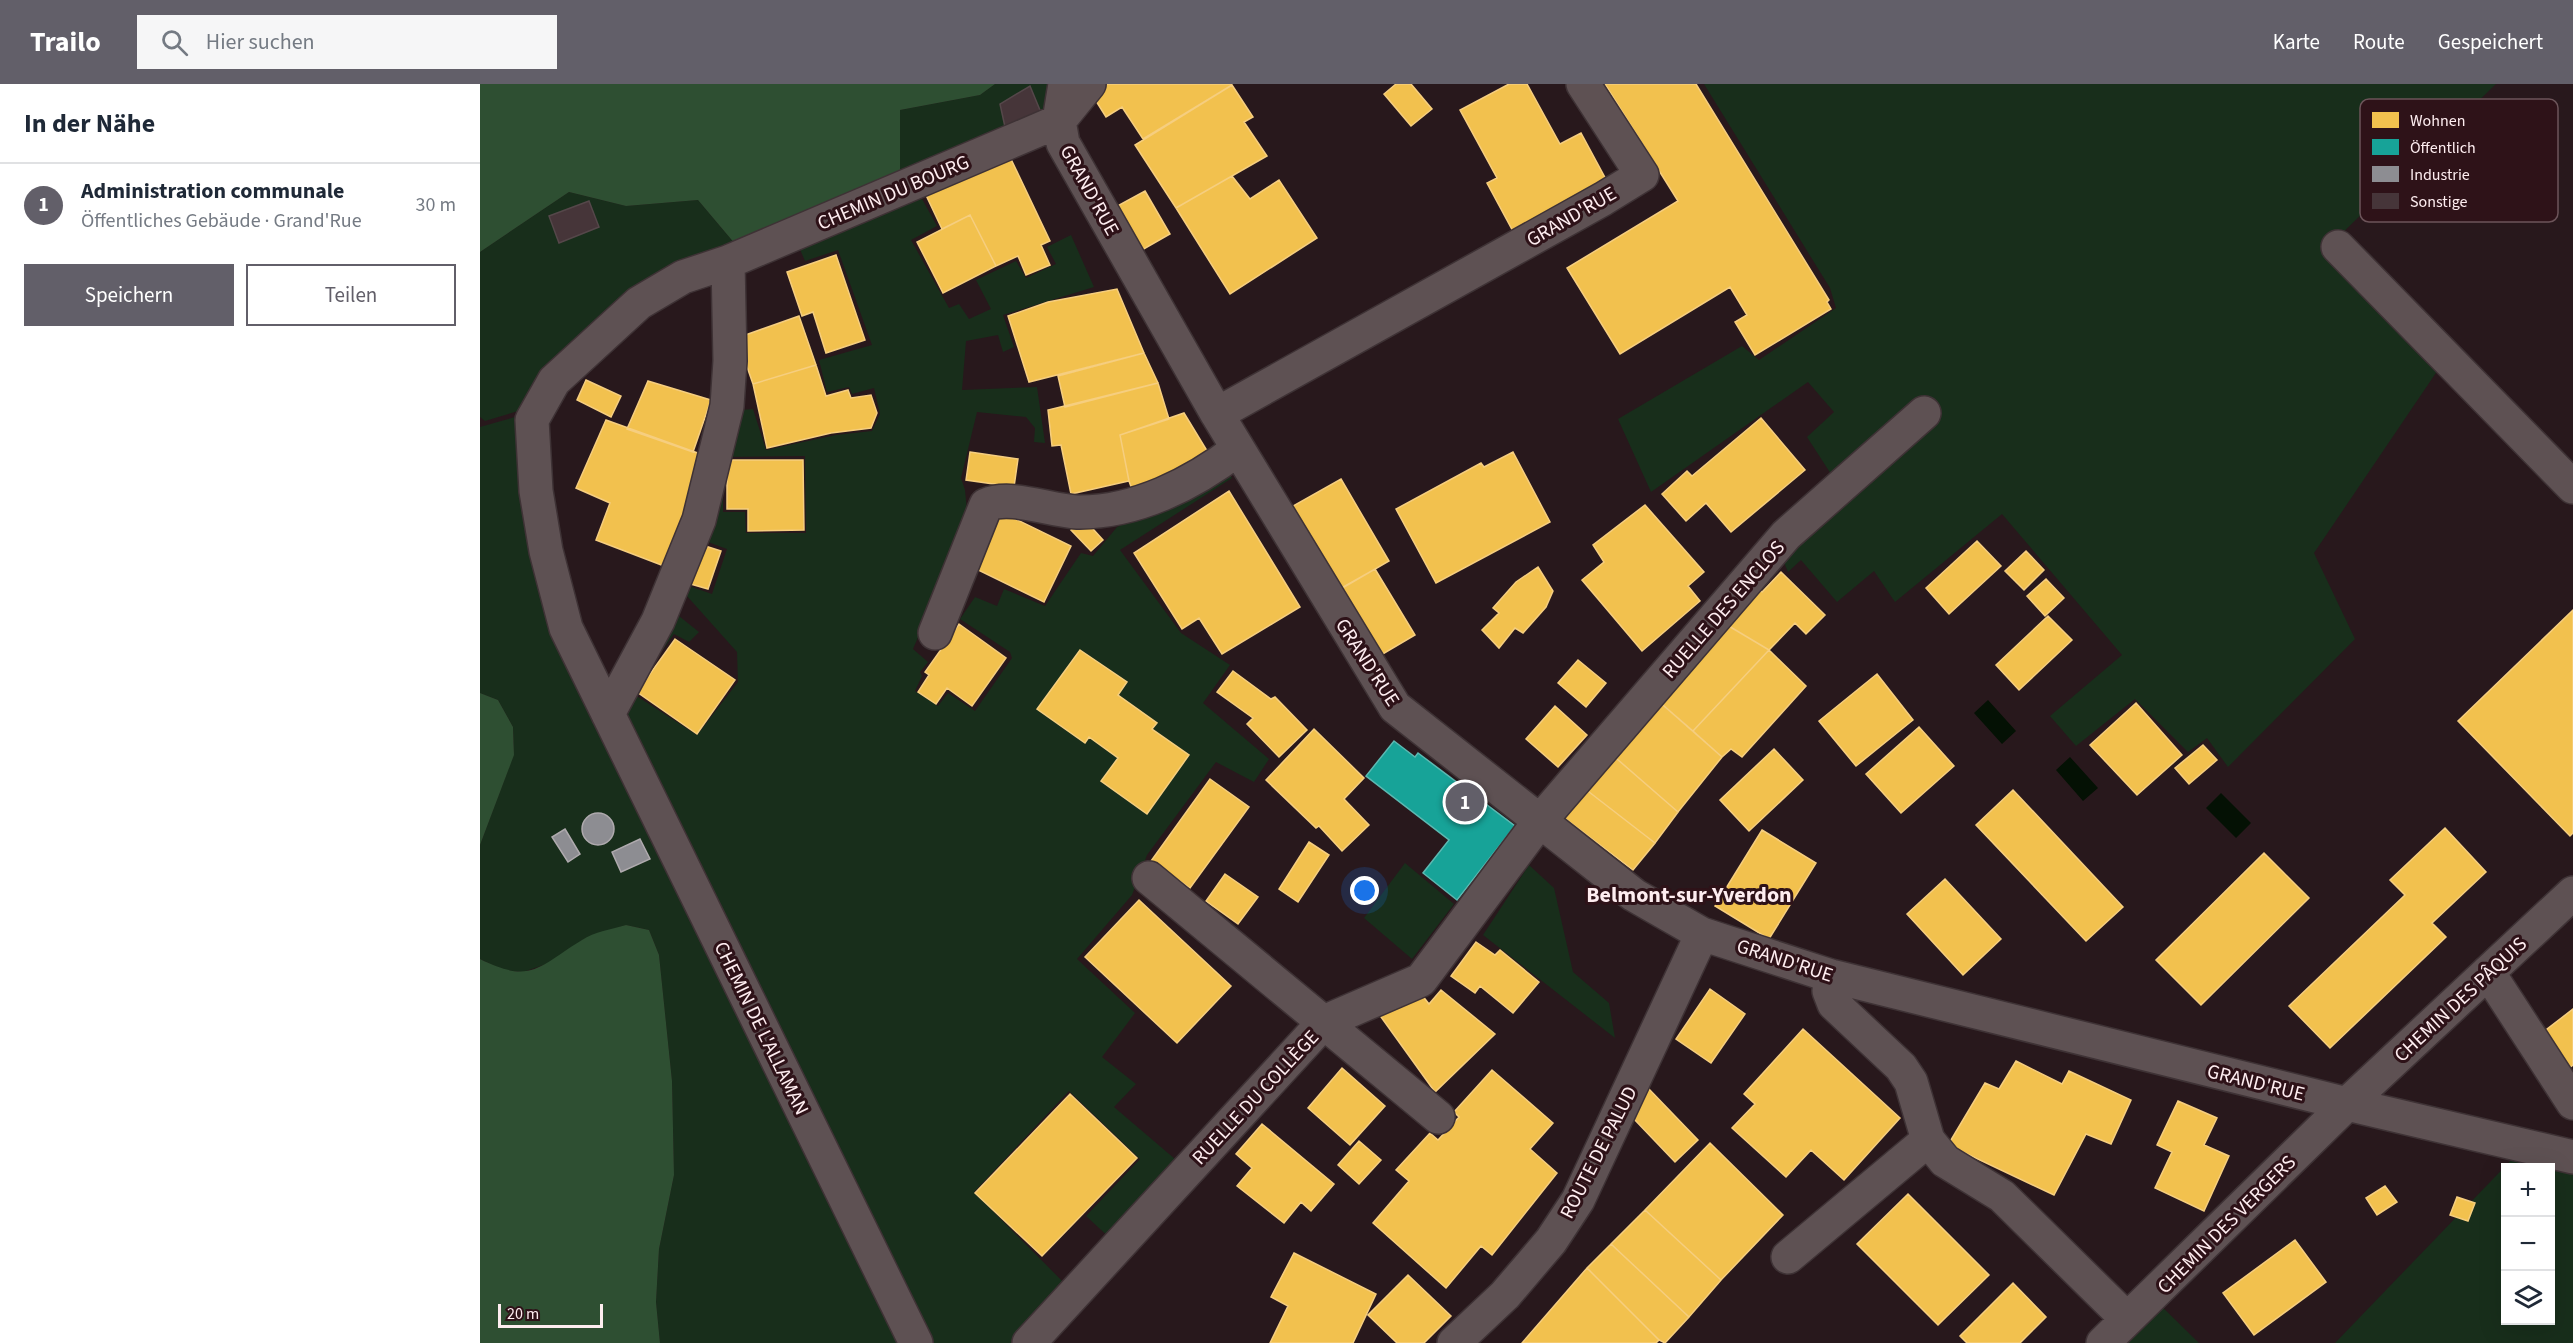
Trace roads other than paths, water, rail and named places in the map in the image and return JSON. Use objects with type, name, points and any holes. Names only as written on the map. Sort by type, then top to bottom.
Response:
[{"type":"street","name":"GRAND'RUE","points":[[1065,84],[1059,121],[1063,143],[1217,414],[1395,707],[1634,895],[1702,934],[1831,976],[2347,1104],[2573,1157]]},
{"type":"street","points":[[1059,121],[1089,84]]},
{"type":"street","name":"GRAND'RUE","points":[[1217,414],[1604,199],[1641,175],[1583,84]]},
{"type":"street","name":"CHEMIN DU BOURG","points":[[608,714],[566,628],[546,551],[536,491],[532,420],[554,381],[639,303],[683,278],[728,262],[1059,121]]},
{"type":"street","points":[[2338,247],[2573,487]]},
{"type":"street","points":[[608,714],[658,621],[699,520],[727,406],[730,361],[728,262]]},
{"type":"street","name":"RUELLE DES ENCLOS","points":[[1539,822],[1786,536],[1924,413]]},
{"type":"street","points":[[935,633],[986,505],[1004,501],[1077,512],[1120,509],[1155,496],[1213,468],[1238,449]]},
{"type":"street","name":"CHEMIN DE L'ALLAMAN","points":[[608,714],[916,1343]]},
{"type":"street","name":"RUELLE DU COLLÈGE","points":[[1029,1343],[1324,1022],[1421,980],[1539,822]]},
{"type":"street","points":[[1149,878],[1438,1117]]},
{"type":"street","name":"CHEMIN DES PÂQUIS","points":[[2347,1104],[2573,893]]},
{"type":"street","name":"ROUTE DE PALUD","points":[[1454,1343],[1504,1295],[1551,1242],[1578,1200],[1702,934]]},
{"type":"street","points":[[2488,972],[2573,1103]]},
{"type":"street","points":[[1831,976],[1829,991],[1834,1004],[1901,1067],[1911,1082],[1928,1140],[1946,1161],[2002,1196],[2127,1319]]},
{"type":"street","name":"CHEMIN DES VERGERS","points":[[2103,1343],[2347,1104]]},
{"type":"street","points":[[1788,1257],[1928,1140]]},
{"type":"place","name":"Administration communale","points":[[1465,802]]},
{"type":"district","name":"Belmont-sur-Yverdon","points":[[1689,894]]}]
